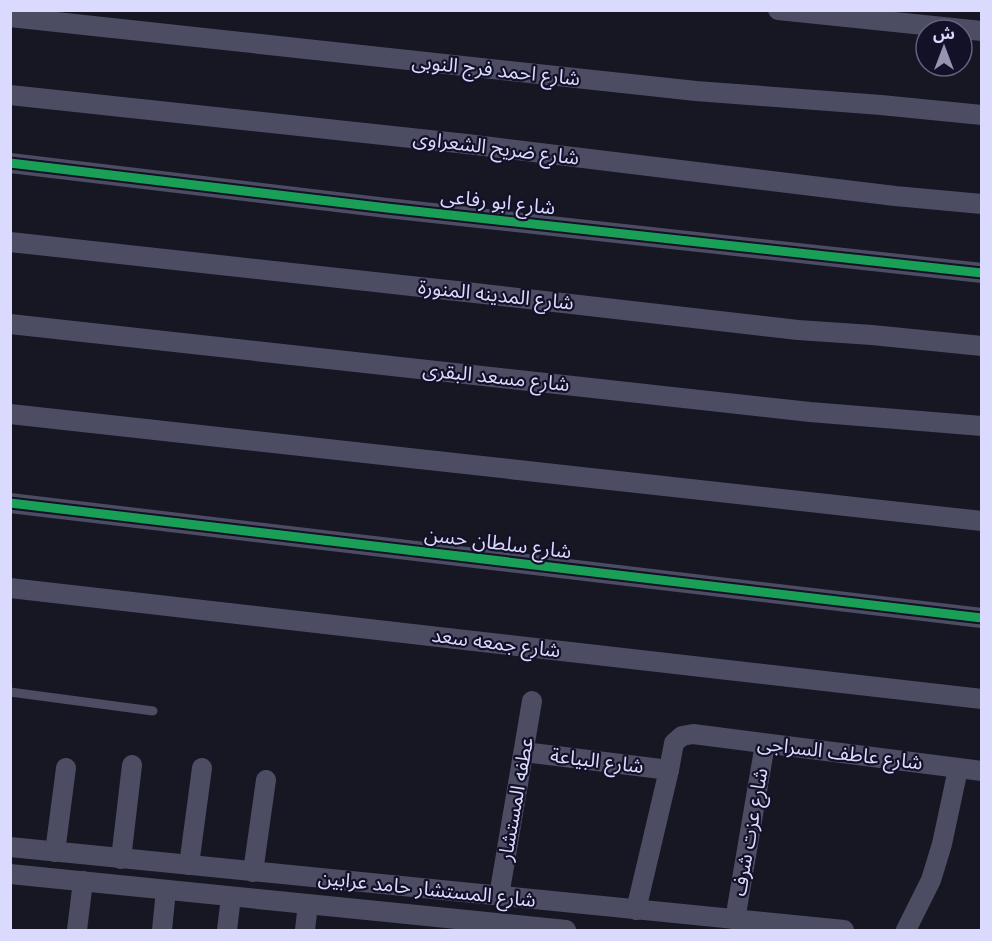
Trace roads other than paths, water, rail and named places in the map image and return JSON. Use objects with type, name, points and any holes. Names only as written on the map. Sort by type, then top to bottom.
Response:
[{"type":"street","points":[[778,10],[981,31]]},
{"type":"street","name":"شارع احمد فرج النوبى","points":[[10,17],[696,91],[981,115]]},
{"type":"street","name":"شارع ضريح الشعراوى","points":[[10,95],[455,143],[895,196],[981,204]]},
{"type":"street","name":"شارع ابو رفاعى","points":[[10,163],[399,209],[981,273]]},
{"type":"street","name":"شارع المدينه المنورة","points":[[10,242],[786,328],[981,346]]},
{"type":"street","name":"شارع مسعد البقرى","points":[[10,324],[798,411],[981,426]]},
{"type":"street","points":[[10,414],[981,521]]},
{"type":"street","name":"شارع سلطان حسن","points":[[10,503],[981,618]]},
{"type":"street","name":"شارع جمعه سعد","points":[[10,588],[981,699]]},
{"type":"street","name":"عطفه المستشار","points":[[500,896],[532,701]]},
{"type":"street","name":"شارع عاطف السراجى","points":[[669,770],[674,743],[682,736],[693,734],[981,771]]},
{"type":"street","name":"شارع عزت شرف","points":[[735,920],[765,744]]},
{"type":"street","name":"شارع البياعة","points":[[524,752],[669,770]]},
{"type":"street","points":[[122,859],[132,765]]},
{"type":"street","points":[[55,852],[66,768]]},
{"type":"street","points":[[189,865],[202,768]]},
{"type":"street","points":[[906,930],[931,880],[942,844],[958,769]]},
{"type":"street","points":[[636,910],[669,770]]},
{"type":"street","points":[[253,872],[266,780]]},
{"type":"street","name":"شارع المستشار حامد عرابين","points":[[10,848],[844,930]]},
{"type":"street","name":"شارع المستشار حامد عرابين","points":[[10,874],[308,904],[393,922],[566,930]]},
{"type":"street","points":[[77,930],[83,881]]},
{"type":"street","points":[[162,930],[166,890]]},
{"type":"street","points":[[228,930],[231,897]]},
{"type":"street","points":[[305,930],[308,904]]},
{"type":"lane","points":[[10,692],[153,711]]}]
